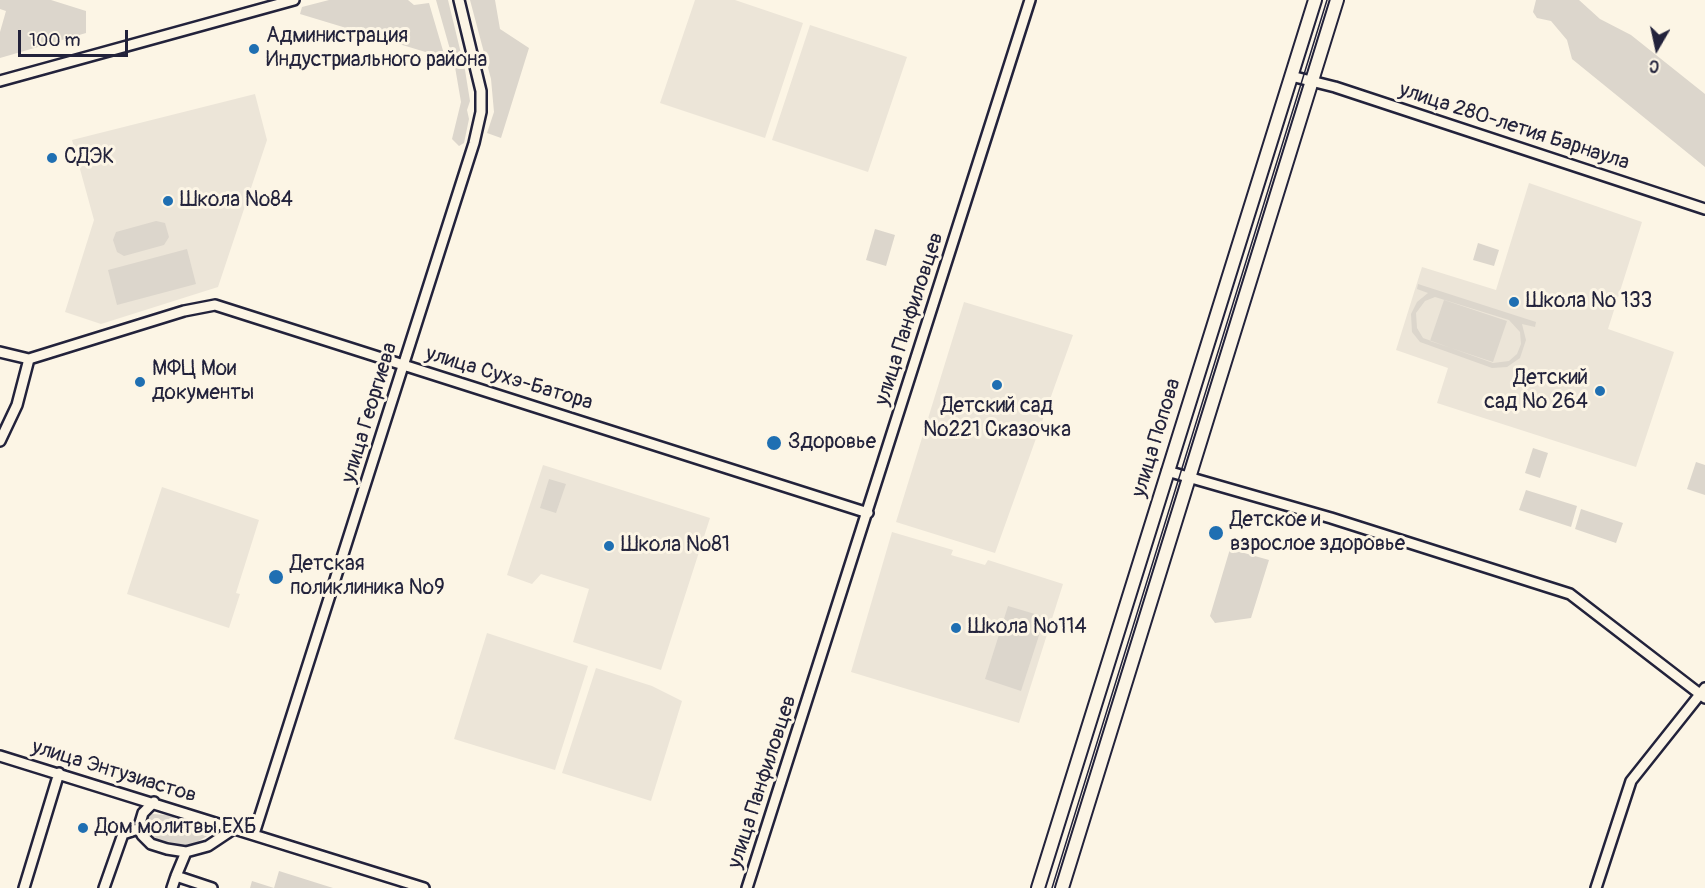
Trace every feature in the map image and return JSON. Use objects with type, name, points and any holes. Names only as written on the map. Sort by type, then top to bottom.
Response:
[{"type":"main road","name":"улица Попова","points":[[1038,888],[1315,0]]},
{"type":"main road","name":"улица Попова","points":[[1062,888],[1337,0]]},
{"type":"street","points":[[0,81],[294,0]]},
{"type":"street","name":"улица Георгиева","points":[[254,834],[471,156],[481,112],[477,70],[459,0]]},
{"type":"street","name":"улица Панфиловцев","points":[[747,888],[1030,0]]},
{"type":"street","name":"улица 280-летия Барнаула","points":[[1291,76],[1312,80],[1705,209]]},
{"type":"street","name":"улица Сухэ-Батора","points":[[29,359],[184,311],[215,305],[868,513]]},
{"type":"street","points":[[0,352],[29,359],[17,405],[0,441]]},
{"type":"street","points":[[1167,471],[1341,521],[1570,594],[1704,693],[1631,781],[1596,888]]},
{"type":"street","name":"улица Энтузиастов","points":[[0,756],[154,802],[424,888]]},
{"type":"street","points":[[24,888],[59,773]]},
{"type":"street","points":[[154,802],[143,813],[141,828],[142,835],[151,844],[186,852],[208,846],[235,828]]},
{"type":"street","points":[[104,888],[123,834],[141,828]]},
{"type":"street","points":[[172,888],[186,852]]},
{"type":"street","points":[[176,876],[212,888]]},
{"type":"shaded area","points":[[0,0],[51,0],[86,11],[86,33],[0,58],[0,32],[6,11],[0,9]]},
{"type":"shaded area","points":[[329,0],[408,0],[414,5],[429,3],[444,54],[442,57],[300,14],[302,7]]},
{"type":"shaded area","points":[[436,0],[448,0],[470,101],[464,143],[459,146],[452,139],[461,102],[455,67]]},
{"type":"shaded area","points":[[470,0],[495,0],[500,29],[529,48],[501,138],[487,133],[494,112],[491,79]]},
{"type":"shaded area","points":[[695,0],[735,0],[803,23],[765,138],[660,103]]},
{"type":"shaded area","points":[[1536,0],[1579,0],[1600,19],[1631,35],[1705,94],[1705,167],[1572,59],[1567,40],[1551,21],[1537,18],[1533,12]]},
{"type":"shaded area","points":[[810,25],[907,57],[868,172],[772,140]]},
{"type":"shaded area","name":"Школа №84","points":[[255,94],[267,140],[218,287],[101,324],[65,312],[94,220],[72,140]]},
{"type":"shaded area","name":"Школа № 133","points":[[1529,183],[1642,222],[1608,329],[1674,352],[1636,467],[1437,403],[1448,368],[1396,350],[1422,267],[1496,290]]},
{"type":"shaded area","points":[[156,221],[165,223],[169,237],[164,245],[124,256],[117,252],[113,240],[116,232]]},
{"type":"shaded area","points":[[875,229],[895,235],[886,266],[866,260]]},
{"type":"shaded area","points":[[1478,243],[1499,250],[1494,266],[1473,260]]},
{"type":"shaded area","points":[[187,249],[196,284],[117,305],[108,270]]},
{"type":"shaded area","points":[[1418,284],[1536,322],[1535,327],[1522,324],[1526,340],[1520,358],[1507,367],[1492,368],[1420,342],[1412,332],[1411,314],[1417,302],[1428,293],[1417,289]],"holes":[[[1435,297],[1509,320],[1520,332],[1521,344],[1517,354],[1509,361],[1493,363],[1423,338],[1417,328],[1416,313],[1425,301]]]},
{"type":"shaded area","points":[[1444,300],[1507,321],[1493,362],[1430,341]]},
{"type":"shaded area","points":[[964,302],[1073,335],[995,553],[896,522]]},
{"type":"shaded area","points":[[1533,448],[1548,453],[1540,478],[1525,473]]},
{"type":"shaded area","points":[[1696,462],[1705,465],[1705,495],[1687,489]]},
{"type":"shaded area","name":"Школа №81","points":[[543,465],[710,518],[661,670],[573,642],[589,589],[541,574],[532,584],[507,575]]},
{"type":"shaded area","points":[[549,479],[566,484],[556,513],[540,508]]},
{"type":"shaded area","points":[[162,487],[259,520],[236,593],[240,594],[229,628],[127,594]]},
{"type":"shaded area","points":[[1526,490],[1577,506],[1571,527],[1519,510]]},
{"type":"shaded area","points":[[1581,509],[1623,523],[1616,543],[1575,529]]},
{"type":"shaded area","name":"Школа №114","points":[[892,532],[953,550],[951,555],[985,565],[988,560],[1063,584],[1019,723],[851,672]]},
{"type":"shaded area","points":[[1230,549],[1269,560],[1251,618],[1215,623],[1210,616]]},
{"type":"shaded area","points":[[1008,606],[1045,617],[1021,691],[985,679]]},
{"type":"shaded area","points":[[487,633],[588,666],[555,770],[454,739]]},
{"type":"shaded area","points":[[596,668],[652,686],[682,701],[651,801],[562,773]]},
{"type":"shaded area","points":[[152,814],[167,815],[201,826],[208,831],[207,836],[194,844],[183,845],[157,839],[147,831],[148,818]]},
{"type":"shaded area","points":[[279,871],[333,888],[274,888]]},
{"type":"shaded area","points":[[252,881],[274,888],[250,888]]},
{"type":"tram line","points":[[1052,888],[1327,0]]},
{"type":"place","name":"Администрация Индустриального района","points":[[254,49]]},
{"type":"place","name":"СДЭК","points":[[52,158]]},
{"type":"place","name":"Школа №84","points":[[168,201]]},
{"type":"place","name":"Школа № 133","points":[[1514,302]]},
{"type":"place","name":"МФЦ Мои документы","points":[[140,382]]},
{"type":"place","name":"Детский сад №221 Сказочка","points":[[997,385]]},
{"type":"place","name":"Детский сад № 264","points":[[1600,391]]},
{"type":"place","name":"Здоровье","points":[[774,443]]},
{"type":"place","name":"Детское и взрослое здоровье","points":[[1216,533]]},
{"type":"place","name":"Школа №81","points":[[609,546]]},
{"type":"place","name":"Детская поликлиника №9","points":[[276,577]]},
{"type":"place","name":"Школа №114","points":[[956,628]]},
{"type":"place","name":"Дом молитвы ЕХБ","points":[[83,828]]}]
